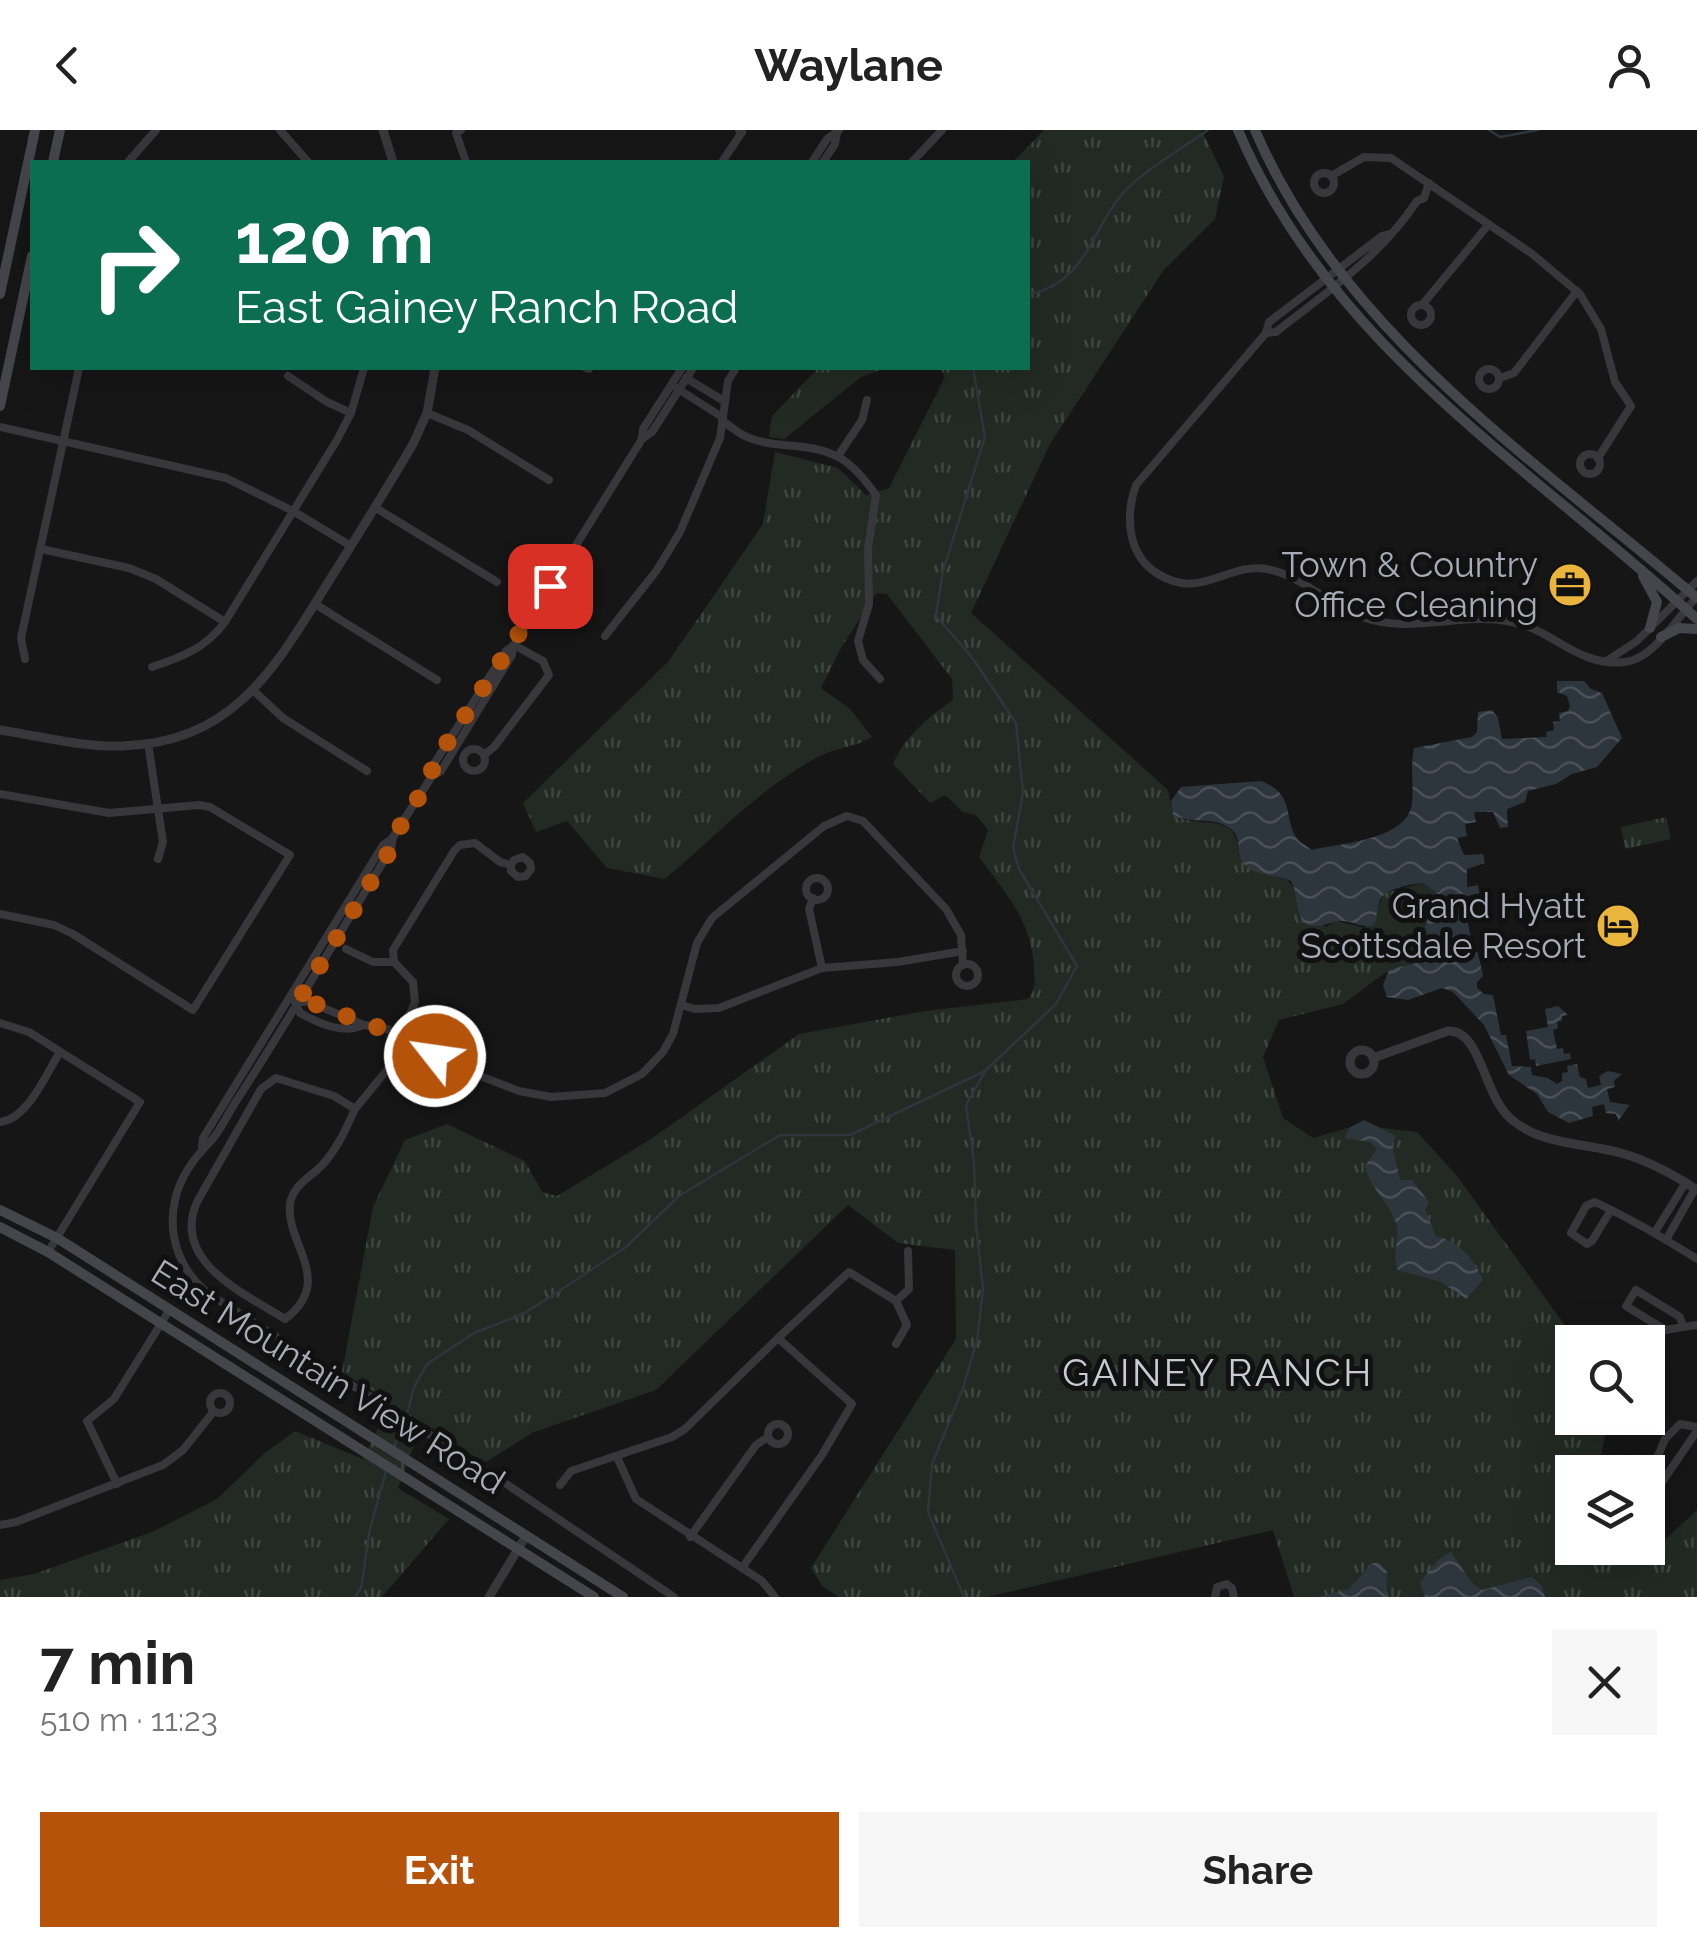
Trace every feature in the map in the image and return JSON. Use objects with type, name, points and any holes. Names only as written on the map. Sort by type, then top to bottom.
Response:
[{"type":"main road","points":[[0,294],[35,130]]},
{"type":"main road","points":[[52,160],[60,130]]},
{"type":"main road","points":[[1238,130],[1283,217],[1329,284],[1372,334],[1418,381],[1697,619]]},
{"type":"main road","points":[[1256,133],[1288,197],[1342,275],[1390,334],[1695,596]]},
{"type":"main road","points":[[0,406],[30,265]]},
{"type":"main road","points":[[1637,567],[1657,602],[1650,628]]},
{"type":"main road","points":[[1661,637],[1679,628],[1697,629]]},
{"type":"main road","name":"East Mountain View Road","points":[[0,1210],[57,1238],[624,1597]]},
{"type":"main road","name":"East Mountain View Road","points":[[0,1227],[48,1252],[594,1597]]},
{"type":"street","points":[[130,160],[156,130]]},
{"type":"street","points":[[280,130],[306,160]]},
{"type":"street","points":[[383,130],[392,160]]},
{"type":"street","points":[[914,160],[942,130]]},
{"type":"street","points":[[723,160],[740,131]]},
{"type":"street","points":[[813,160],[827,139],[838,131]]},
{"type":"street","points":[[823,160],[835,144],[838,131]]},
{"type":"street","points":[[458,132],[465,160]]},
{"type":"street","points":[[1330,176],[1364,157],[1391,158],[1531,253],[1577,291],[1601,329],[1616,382],[1630,406],[1598,458]]},
{"type":"street","points":[[1430,184],[1424,198],[1417,201],[1370,260],[1268,322],[1266,333],[1136,486],[1128,516],[1136,548],[1151,568],[1174,581],[1192,585],[1248,568],[1270,570],[1295,578],[1361,617],[1404,626],[1478,619],[1509,621],[1582,656],[1608,660],[1638,658],[1661,637],[1681,604]]},
{"type":"street","points":[[1422,304],[1489,224]]},
{"type":"street","points":[[1500,378],[1514,372],[1577,291]]},
{"type":"street","points":[[25,658],[21,638],[79,370]]},
{"type":"street","points":[[152,667],[188,655],[226,622],[352,413],[363,370]]},
{"type":"street","points":[[0,730],[91,744],[148,743],[205,726],[254,692],[276,666],[376,508],[427,413],[435,370]]},
{"type":"street","points":[[605,636],[670,551],[720,438],[728,381],[735,370]]},
{"type":"street","points":[[674,1597],[210,1294],[185,1268],[172,1228],[180,1185],[202,1147],[203,1138],[294,1001],[383,844],[393,838],[432,776],[440,771],[642,439],[644,429],[682,373],[724,401]]},
{"type":"street","points":[[288,376],[352,413]]},
{"type":"street","points":[[676,387],[745,437],[811,446],[838,456],[876,494],[868,549],[869,604],[858,642],[863,660],[880,679]]},
{"type":"street","points":[[838,456],[862,420],[868,400]]},
{"type":"street","points":[[427,413],[468,430],[549,480]]},
{"type":"street","points":[[0,426],[214,475],[293,510],[351,546]]},
{"type":"street","points":[[376,508],[497,582]]},
{"type":"street","points":[[40,549],[129,568],[156,579],[226,622]]},
{"type":"street","points":[[1608,660],[1695,596],[1697,581]]},
{"type":"street","points":[[315,604],[437,680]]},
{"type":"street","points":[[484,755],[548,675],[544,661],[514,645]]},
{"type":"street","points":[[254,692],[282,718],[368,771]]},
{"type":"street","points":[[148,743],[163,842],[158,858]]},
{"type":"street","points":[[0,794],[108,812],[210,807],[290,855],[193,1010],[74,934],[0,914]]},
{"type":"street","points":[[294,1001],[307,1000],[364,1025],[402,1035],[446,1063],[519,1091],[572,1098],[605,1093],[642,1074],[663,1052],[673,1034],[698,943],[712,918],[824,826],[847,816],[863,822],[946,910],[956,924],[964,965]]},
{"type":"street","points":[[356,1109],[334,1096],[276,1078],[270,1080],[261,1089],[193,1210],[192,1234],[204,1262],[214,1274],[284,1320],[297,1307],[308,1277],[306,1256],[291,1219],[292,1195],[334,1150],[356,1109],[387,1070],[415,1002],[413,982],[394,962],[393,950],[460,845],[474,843],[500,862],[511,865]]},
{"type":"street","points":[[813,898],[809,909],[822,968]]},
{"type":"street","points":[[346,949],[373,962],[394,962]]},
{"type":"street","points":[[682,1005],[719,1008],[822,968],[898,962],[963,951]]},
{"type":"street","points":[[294,1001],[300,1013],[328,1025],[355,1030],[364,1025]]},
{"type":"street","points":[[0,1022],[29,1032],[140,1102],[48,1252]]},
{"type":"street","points":[[1374,1058],[1448,1030],[1458,1030],[1471,1041],[1494,1098],[1510,1119],[1528,1130],[1639,1159],[1696,1190],[1666,1240]]},
{"type":"street","points":[[5,1122],[20,1114],[60,1052]]},
{"type":"street","points":[[1655,1232],[1686,1182]]},
{"type":"street","points":[[1611,1210],[1592,1241],[1586,1244],[1573,1237],[1571,1233],[1586,1206],[1595,1202],[1611,1210],[1655,1232],[1697,1258]]},
{"type":"street","points":[[896,1300],[909,1289],[908,1252]]},
{"type":"street","points":[[560,1485],[571,1471],[685,1429],[849,1272],[896,1300],[907,1326],[896,1344]]},
{"type":"street","points":[[1684,1326],[1680,1317],[1636,1290],[1626,1306],[1665,1330],[1697,1325]]},
{"type":"street","points":[[117,1484],[87,1421],[114,1399],[170,1310]]},
{"type":"street","points":[[742,1568],[822,1455],[852,1404],[778,1338]]},
{"type":"street","points":[[0,1525],[147,1473],[182,1450],[214,1411]]},
{"type":"street","points":[[1658,1455],[1665,1439],[1680,1424],[1697,1429],[1665,1477]]},
{"type":"street","points":[[690,1537],[756,1446],[768,1437]]},
{"type":"street","points":[[616,1457],[636,1500],[762,1581],[775,1597]]},
{"type":"street","points":[[489,1597],[526,1536]]},
{"type":"street","points":[[1215,1597],[1217,1588],[1226,1584],[1232,1588],[1234,1597]]},
{"type":"green space","points":[[1044,130],[1202,130],[1224,177],[1215,219],[1163,271],[1050,444],[971,613],[1168,790],[1173,815],[1225,826],[1237,841],[1239,856],[1266,875],[1287,880],[1294,889],[1298,910],[1326,927],[1337,921],[1365,928],[1385,893],[1423,883],[1435,891],[1439,904],[1430,915],[1431,947],[1423,963],[1389,970],[1343,1004],[1279,1020],[1263,1057],[1283,1118],[1313,1138],[1358,1125],[1417,1132],[1457,1176],[1565,1325],[1555,1325],[1555,1435],[1605,1435],[1601,1455],[1555,1455],[1555,1565],[1665,1565],[1665,1540],[1697,1510],[1697,1597],[1294,1597],[1273,1530],[987,1597],[839,1597],[823,1587],[811,1568],[956,1339],[955,1250],[898,1243],[848,1205],[656,1390],[534,1432],[484,1463],[423,1422],[398,1488],[449,1519],[382,1597],[0,1597],[0,1580],[34,1574],[152,1532],[217,1499],[265,1453],[295,1431],[363,1459],[391,1402],[342,1372],[373,1207],[405,1140],[447,1124],[525,1161],[542,1192],[557,1196],[651,1139],[799,1034],[925,1011],[1028,999],[1031,995],[1035,978],[1023,922],[979,857],[988,830],[976,815],[963,812],[945,795],[930,803],[893,764],[918,728],[953,700],[952,679],[887,594],[876,593],[821,688],[850,709],[872,737],[799,768],[665,879],[607,868],[567,821],[536,832],[523,803],[668,662],[763,524],[775,452],[838,468],[866,495],[889,488],[945,377],[941,370],[1030,370],[1030,160],[1015,160]]},
{"type":"green space","points":[[816,370],[880,370],[861,377],[784,439],[769,437],[772,416]]},
{"type":"green space","points":[[1666,817],[1671,839],[1625,849],[1621,827]]},
{"type":"water","points":[[1557,681],[1584,681],[1602,693],[1622,738],[1597,767],[1528,791],[1525,802],[1507,809],[1508,827],[1500,828],[1493,812],[1474,812],[1476,822],[1465,824],[1467,836],[1457,838],[1464,855],[1483,854],[1485,863],[1467,869],[1467,887],[1478,885],[1479,893],[1467,896],[1471,917],[1467,919],[1471,939],[1475,941],[1471,949],[1478,953],[1483,976],[1477,988],[1493,995],[1512,1066],[1531,1067],[1532,1075],[1557,1084],[1562,1081],[1562,1073],[1568,1072],[1567,1066],[1577,1064],[1588,1088],[1601,1085],[1599,1076],[1608,1071],[1622,1074],[1614,1081],[1615,1087],[1607,1089],[1610,1102],[1630,1105],[1618,1121],[1616,1114],[1606,1113],[1604,1104],[1592,1107],[1593,1116],[1569,1123],[1548,1112],[1537,1094],[1509,1075],[1484,1025],[1453,992],[1442,988],[1408,1000],[1387,997],[1383,985],[1389,970],[1424,961],[1428,956],[1425,927],[1439,904],[1435,891],[1423,883],[1391,891],[1379,902],[1373,926],[1344,921],[1307,925],[1300,916],[1291,881],[1246,866],[1233,831],[1220,823],[1173,815],[1171,801],[1181,787],[1261,781],[1280,793],[1293,832],[1312,850],[1371,838],[1399,825],[1408,815],[1414,748],[1472,737],[1477,732],[1478,712],[1492,710],[1498,718],[1502,739],[1547,737],[1546,732],[1554,730],[1553,722],[1560,721],[1559,713],[1568,711],[1570,706],[1567,696],[1557,692]]},
{"type":"water","points":[[1558,1006],[1568,1015],[1562,1016],[1558,1028],[1553,1030],[1557,1049],[1570,1053],[1571,1059],[1536,1066],[1535,1059],[1530,1060],[1526,1031],[1548,1027],[1545,1009]]},
{"type":"water","points":[[1364,1120],[1396,1136],[1392,1144],[1400,1180],[1412,1180],[1429,1202],[1425,1210],[1436,1236],[1459,1247],[1479,1272],[1483,1280],[1466,1299],[1441,1282],[1398,1270],[1396,1223],[1365,1166],[1377,1149],[1370,1142],[1345,1138],[1349,1128]]},
{"type":"water","points":[[1451,1552],[1472,1583],[1482,1590],[1532,1577],[1541,1585],[1545,1597],[1425,1597],[1420,1582],[1440,1558]]},
{"type":"water","points":[[1372,1563],[1380,1563],[1387,1572],[1386,1597],[1318,1597],[1349,1589]]},
{"type":"waterway","points":[[1030,294],[1066,277],[1131,185],[1208,130]]},
{"type":"waterway","points":[[1489,130],[1500,137],[1538,130]]},
{"type":"waterway","points":[[964,1597],[928,1512],[932,1464],[963,1388],[977,1340],[983,1289],[966,1105],[986,1070],[1056,1004],[1077,966],[1019,869],[1013,848],[1023,792],[1016,723],[971,656],[936,616],[943,571],[985,437],[973,370]]},
{"type":"waterway","points":[[407,1414],[414,1387],[427,1364],[474,1333],[523,1314],[550,1297],[626,1247],[679,1196],[780,1135],[850,1135],[985,1071]]},
{"type":"waterway","points":[[394,1447],[404,1421]]},
{"type":"waterway","points":[[355,1597],[361,1588],[370,1529],[387,1468]]},
{"type":"place","name":"Town & Country Office Cleaning","points":[[1570,585]]},
{"type":"place","name":"Grand Hyatt Scottsdale Resort","points":[[1618,926]]},
{"type":"district","name":"GAINEY RANCH","points":[[1218,1373]]},
{"type":"route","points":[[435,1056],[387,1029],[364,1025],[307,1000],[297,1003],[391,849],[393,838],[432,776],[432,766],[550,586]]}]
